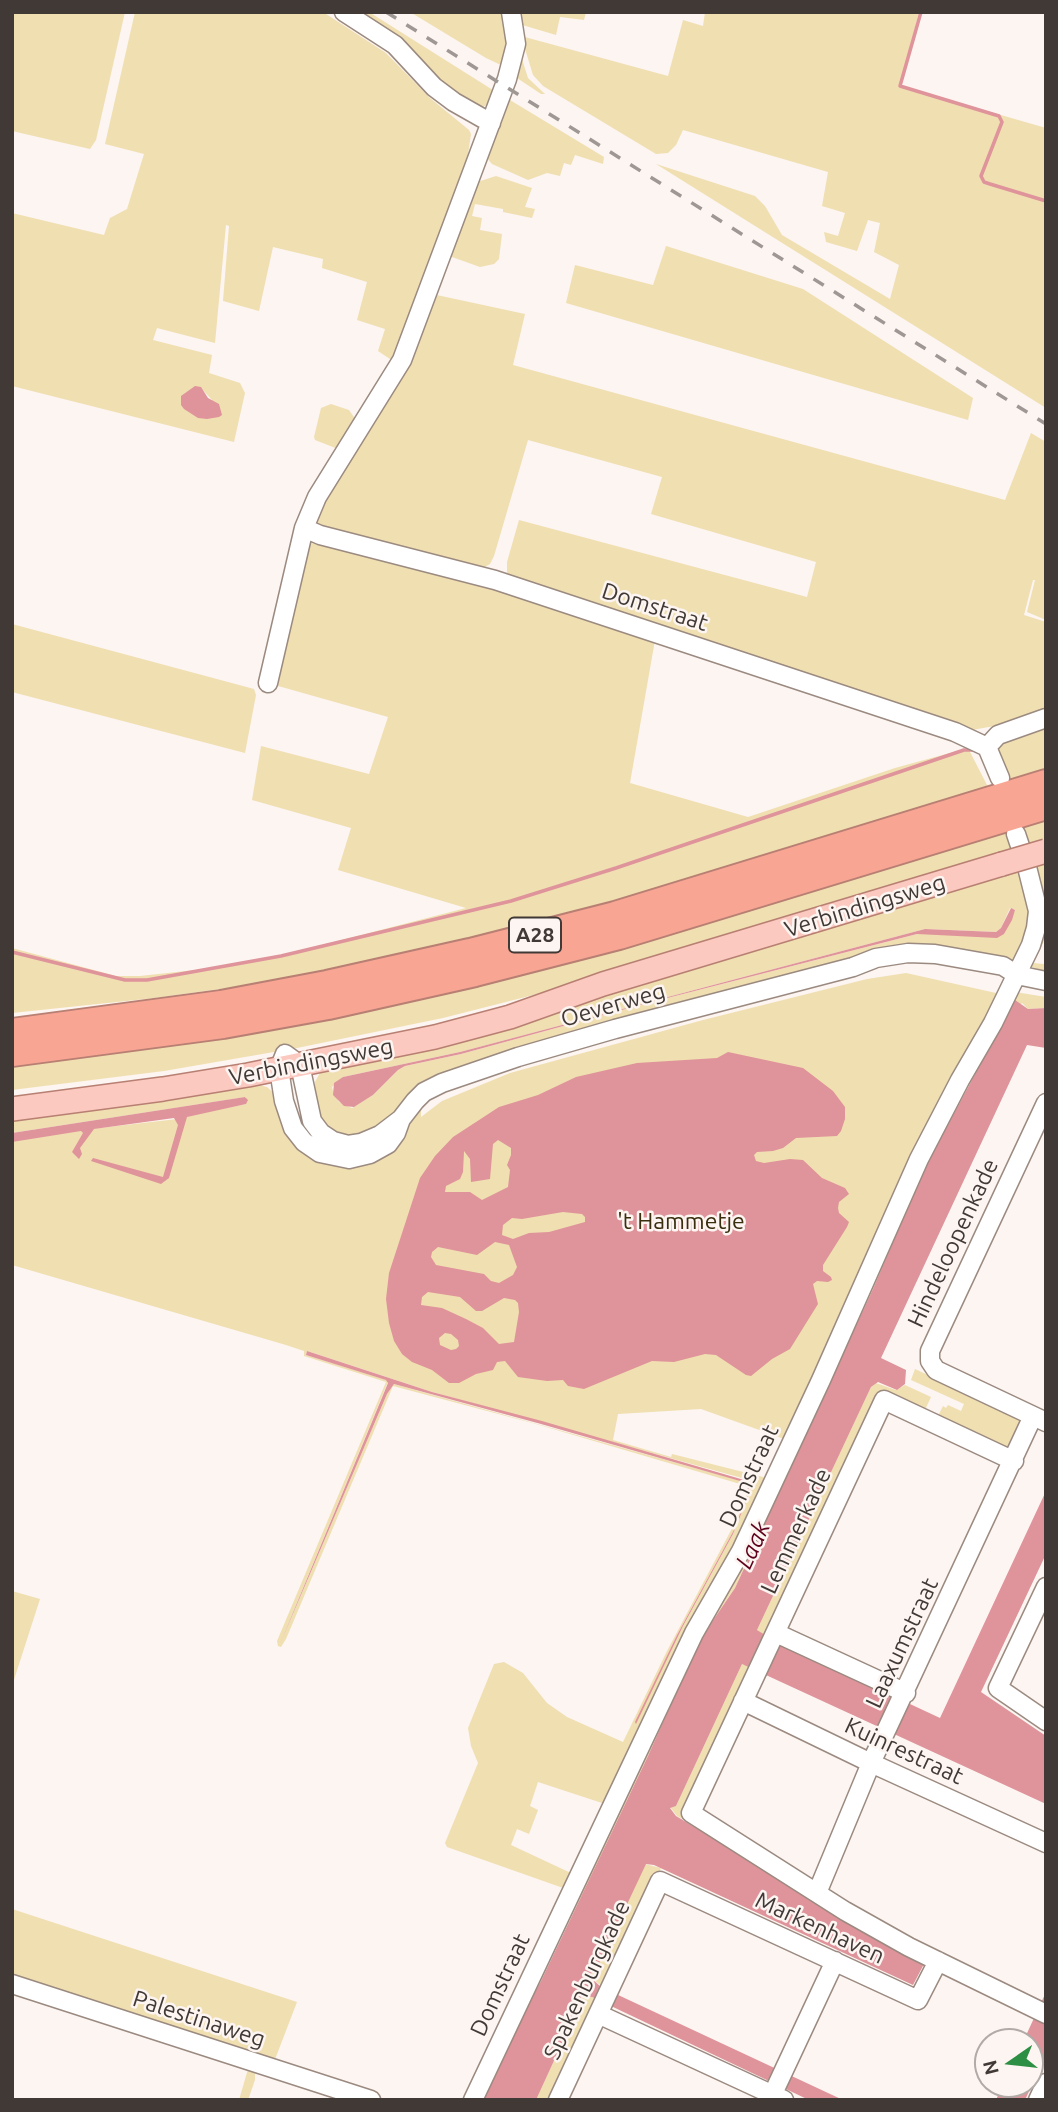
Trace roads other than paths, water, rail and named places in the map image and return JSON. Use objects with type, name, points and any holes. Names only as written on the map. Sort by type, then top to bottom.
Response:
[{"type":"highway","name":"A28","points":[[12,1032],[221,1004],[470,952],[615,915],[1046,783]]},
{"type":"highway","name":"A28","points":[[12,1053],[223,1025],[328,1006],[475,973],[619,936],[1046,806]]},
{"type":"main road","name":"Verbindingsweg","points":[[12,1108],[152,1091],[288,1063],[603,984],[1046,851]]},
{"type":"main road","name":"Verbindingsweg","points":[[12,1093],[157,1075],[288,1063]]},
{"type":"street","points":[[344,12],[395,45],[434,87],[491,123]]},
{"type":"street","points":[[268,683],[304,528],[317,497],[402,360],[507,79],[516,44],[512,12]]},
{"type":"street","name":"Domstraat","points":[[304,528],[320,535],[498,581],[955,733],[987,747]]},
{"type":"street","points":[[1000,778],[987,747],[998,735],[1046,718]]},
{"type":"street","name":"Domstraat","points":[[473,2100],[694,1633],[741,1550],[821,1380],[919,1159],[1034,938],[1038,921],[1037,902],[1027,867]]},
{"type":"street","name":"Oeverweg","points":[[288,1063],[290,1122],[304,1142],[320,1153],[349,1158],[370,1154],[388,1144],[397,1133],[401,1119],[424,1092],[484,1068],[627,1026],[853,967],[876,958],[915,953],[1003,966],[1017,975],[1046,981]]},
{"type":"street","name":"Hindeloopenkade","points":[[1040,1419],[936,1370],[929,1356],[1046,1103]]},
{"type":"street","name":"Lemmerkade","points":[[691,1812],[884,1400],[1014,1461]]},
{"type":"street","name":"Laaxumstraat","points":[[817,1893],[872,1763],[1014,1461],[1040,1419]]},
{"type":"street","points":[[1046,1587],[998,1688],[1046,1721]]},
{"type":"street","points":[[776,1633],[904,1696]]},
{"type":"street","name":"Kuinrestraat","points":[[744,1701],[1046,1843]]},
{"type":"street","name":"Markenhaven","points":[[691,1812],[845,1911],[1042,2012]]},
{"type":"street","name":"Markenhaven","points":[[660,1881],[918,2000],[939,1961]]},
{"type":"street","name":"Spakenburgkade","points":[[558,2100],[660,1881]]},
{"type":"street","points":[[600,2010],[775,2095],[784,2069],[835,1961]]},
{"type":"street","name":"Palestinaweg","points":[[12,1984],[371,2100]]},
{"type":"street","points":[[1038,2100],[1046,2082]]},
{"type":"waterway","points":[[921,12],[900,86],[999,116],[1002,122],[981,176],[984,182],[1046,201]]},
{"type":"waterway","points":[[12,952],[125,980],[147,980],[281,956],[511,901],[964,750],[972,750]]},
{"type":"railway","points":[[386,12],[1046,424]]},
{"type":"park label","name":"'t Hammetje","points":[[681,1221]]},
{"type":"water label","name":"Laak","points":[[753,1545]]}]
